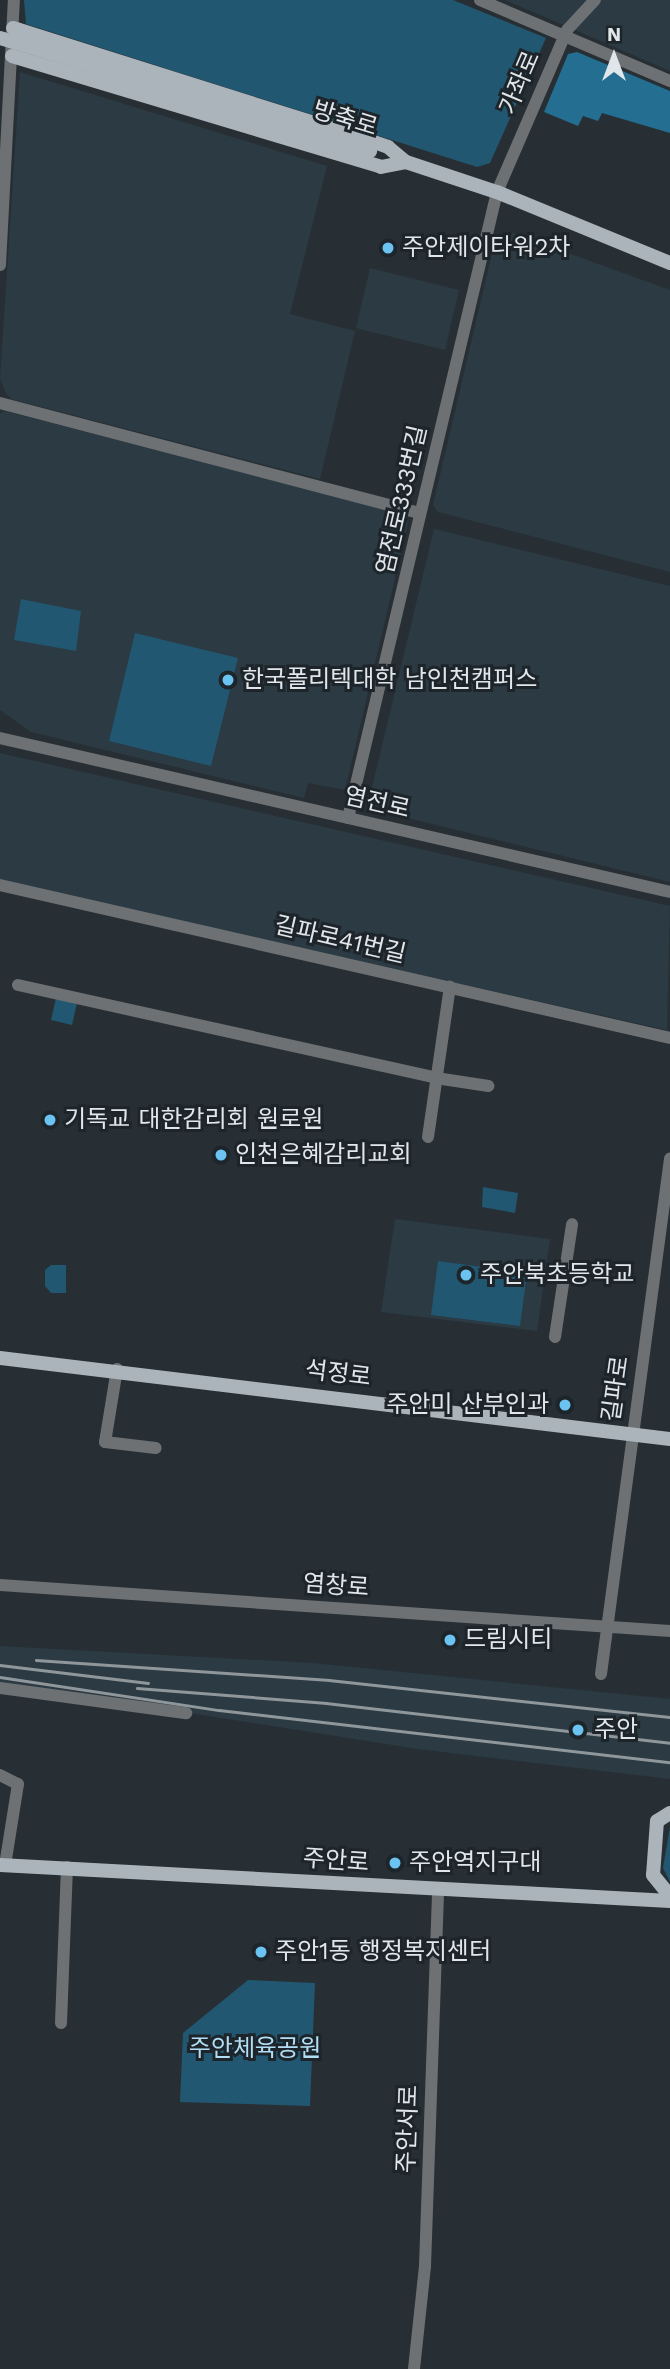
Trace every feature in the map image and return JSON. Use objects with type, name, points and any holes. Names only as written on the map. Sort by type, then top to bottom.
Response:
[{"type":"main road","points":[[13,28],[371,141],[388,147],[406,162]]},
{"type":"main road","points":[[8,46],[381,167],[406,162]]},
{"type":"main road","name":"방축로","points":[[8,46],[370,151],[497,191],[670,263]]},
{"type":"main road","name":"석정로","points":[[0,1358],[117,1369],[670,1439]]},
{"type":"main road","points":[[670,1813],[657,1821],[653,1875],[670,1899]]},
{"type":"main road","name":"주안로","points":[[2,1865],[438,1890],[670,1899]]},
{"type":"street","points":[[0,265],[8,46],[13,28],[14,0]]},
{"type":"street","points":[[480,0],[670,81]]},
{"type":"street","name":"가좌로","points":[[497,191],[564,36],[595,0]]},
{"type":"street","name":"염전로333번길","points":[[348,818],[497,191]]},
{"type":"street","points":[[0,403],[420,513]]},
{"type":"street","name":"염전로","points":[[0,738],[670,892]]},
{"type":"street","name":"길파로41번길","points":[[0,885],[670,1038]]},
{"type":"street","points":[[18,985],[436,1079],[488,1086]]},
{"type":"street","points":[[428,1138],[450,987]]},
{"type":"street","name":"길파로","points":[[601,1674],[631,1434],[670,1159]]},
{"type":"street","points":[[555,1338],[572,1224]]},
{"type":"street","points":[[117,1369],[105,1442],[156,1448]]},
{"type":"street","name":"염창로","points":[[0,1585],[670,1631]]},
{"type":"street","points":[[0,1688],[186,1713]]},
{"type":"street","points":[[0,1775],[18,1784],[2,1865]]},
{"type":"street","points":[[61,2023],[67,1867]]},
{"type":"street","name":"주안서로","points":[[414,2369],[425,2266],[438,1890]]},
{"type":"shaded area","points":[[505,0],[670,0],[670,71]]},
{"type":"shaded area","points":[[577,52],[670,91],[670,133],[602,113],[598,121],[583,116],[578,126],[544,112],[568,54]]},
{"type":"shaded area","points":[[20,72],[327,166],[290,314],[355,331],[320,479],[11,399],[6,393],[0,379]]},
{"type":"shaded area","points":[[513,233],[670,290],[670,572],[438,512],[433,505],[493,249]]},
{"type":"shaded area","points":[[370,268],[459,290],[445,350],[356,328]]},
{"type":"shaded area","name":"한국폴리텍대학 남인천캠퍼스","points":[[4,411],[396,510],[405,517],[408,523],[345,790],[308,783],[304,798],[31,732],[0,710],[0,414]]},
{"type":"shaded area","points":[[434,529],[670,586],[670,882],[367,808]]},
{"type":"shaded area","points":[[0,753],[670,906],[667,1030],[0,881]]},
{"type":"shaded area","name":"주안북초등학교","points":[[395,1219],[550,1239],[537,1331],[381,1312]]},
{"type":"shaded area","points":[[0,1646],[313,1663],[670,1699],[670,1779],[418,1749],[0,1683]]},
{"type":"green space","points":[[24,0],[453,0],[546,38],[490,163],[477,167],[26,24]]},
{"type":"green space","points":[[21,599],[81,611],[76,651],[14,640]]},
{"type":"green space","points":[[135,633],[238,658],[211,766],[109,741]]},
{"type":"green space","points":[[56,998],[77,1003],[72,1025],[51,1020]]},
{"type":"green space","points":[[483,1187],[518,1193],[515,1213],[482,1207]]},
{"type":"green space","points":[[438,1261],[527,1273],[520,1326],[431,1315]]},
{"type":"green space","points":[[51,1265],[66,1265],[66,1293],[51,1293],[45,1286],[45,1270]]},
{"type":"green space","points":[[670,1827],[670,1882],[663,1868]]},
{"type":"green space","name":"주안체육공원","points":[[248,1980],[315,1983],[310,2106],[180,2102],[183,2033]]},
{"type":"railway","points":[[36,1660],[329,1680],[670,1717]]},
{"type":"railway","points":[[0,1665],[148,1683]]},
{"type":"railway","points":[[0,1677],[219,1710],[670,1762]]},
{"type":"railway","points":[[137,1688],[326,1703],[670,1743]]},
{"type":"place","name":"주안제이타워2차","points":[[388,248]]},
{"type":"place","name":"한국폴리텍대학 남인천캠퍼스","points":[[228,680]]},
{"type":"place","name":"기독교 대한감리회 원로원","points":[[50,1120]]},
{"type":"place","name":"인천은혜감리교회","points":[[221,1155]]},
{"type":"place","name":"주안북초등학교","points":[[466,1275]]},
{"type":"place","name":"주안미 산부인과","points":[[565,1405]]},
{"type":"place","name":"드림시티","points":[[450,1640]]},
{"type":"place","name":"주안","points":[[578,1730]]},
{"type":"place","name":"주안역지구대","points":[[395,1863]]},
{"type":"place","name":"주안1동 행정복지센터","points":[[261,1952]]}]
